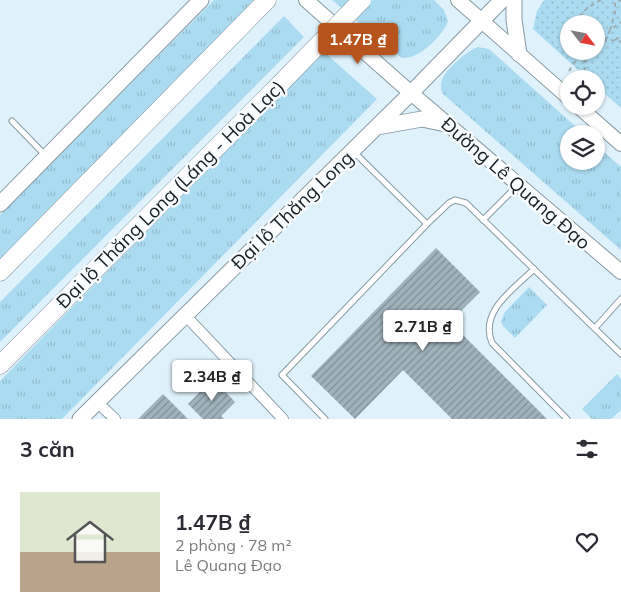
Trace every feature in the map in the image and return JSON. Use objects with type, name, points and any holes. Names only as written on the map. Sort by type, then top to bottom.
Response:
[{"type":"highway","points":[[0,272],[268,0]]},
{"type":"highway","name":"Đại lộ Thăng Long (Láng - Hoà Lạc)","points":[[0,366],[362,0]]},
{"type":"main road","points":[[0,204],[202,0]]},
{"type":"main road","name":"Đường Lê Quang Đạo","points":[[306,0],[411,93],[621,272]]},
{"type":"main road","points":[[458,0],[560,90]]},
{"type":"main road","name":"Đại lộ Thăng Long","points":[[80,419],[377,127],[502,0]]},
{"type":"main road","points":[[514,0],[514,20],[519,54]]},
{"type":"main road","points":[[588,115],[621,144]]},
{"type":"main road","points":[[377,127],[422,119],[450,125]]},
{"type":"street","points":[[185,315],[283,419]]},
{"type":"street","points":[[97,402],[115,419]]},
{"type":"lane","points":[[12,121],[47,157]]},
{"type":"lane","points":[[352,151],[427,224]]},
{"type":"lane","points":[[483,220],[519,184]]},
{"type":"lane","points":[[325,419],[282,375],[427,224],[455,200],[466,203],[621,354]]},
{"type":"lane","points":[[534,270],[494,309],[490,319],[490,337],[492,343],[567,419]]},
{"type":"lane","points":[[595,328],[621,299]]},
{"type":"path","points":[[582,13],[601,0]]},
{"type":"path","points":[[605,41],[618,0]]},
{"type":"path","points":[[610,30],[621,22]]},
{"type":"path","points":[[615,40],[621,36]]},
{"type":"path","points":[[605,41],[615,40],[621,42]]},
{"type":"path","points":[[582,60],[585,62],[585,70]]},
{"type":"green space","points":[[214,0],[263,0],[0,267],[0,215]]},
{"type":"green space","points":[[332,0],[434,0],[444,10],[448,21],[441,33],[429,46],[415,55],[402,58]]},
{"type":"green space","points":[[544,0],[621,0],[621,108],[605,94],[605,70],[578,70],[567,60],[605,60],[605,15],[560,15],[560,54],[533,29],[537,11]]},
{"type":"green space","points":[[284,16],[304,37],[0,342],[0,302]]},
{"type":"green space","points":[[478,47],[489,49],[560,113],[560,115],[563,115],[574,125],[560,125],[560,170],[605,170],[605,153],[621,167],[621,250],[442,93],[441,82],[447,71],[463,56]]},
{"type":"green space","points":[[323,51],[377,99],[62,419],[0,419],[0,381]]},
{"type":"green space","points":[[529,287],[547,305],[515,338],[501,322],[504,313]]},
{"type":"green space","points":[[617,374],[621,379],[621,410],[611,419],[592,419],[582,409]]},
{"type":"building","points":[[436,248],[480,292],[450,322],[547,419],[452,419],[403,370],[355,419],[311,376]]},
{"type":"building","points":[[213,379],[235,402],[221,416],[224,419],[203,419],[188,404]]},
{"type":"building","points":[[163,394],[188,419],[138,419]]}]
